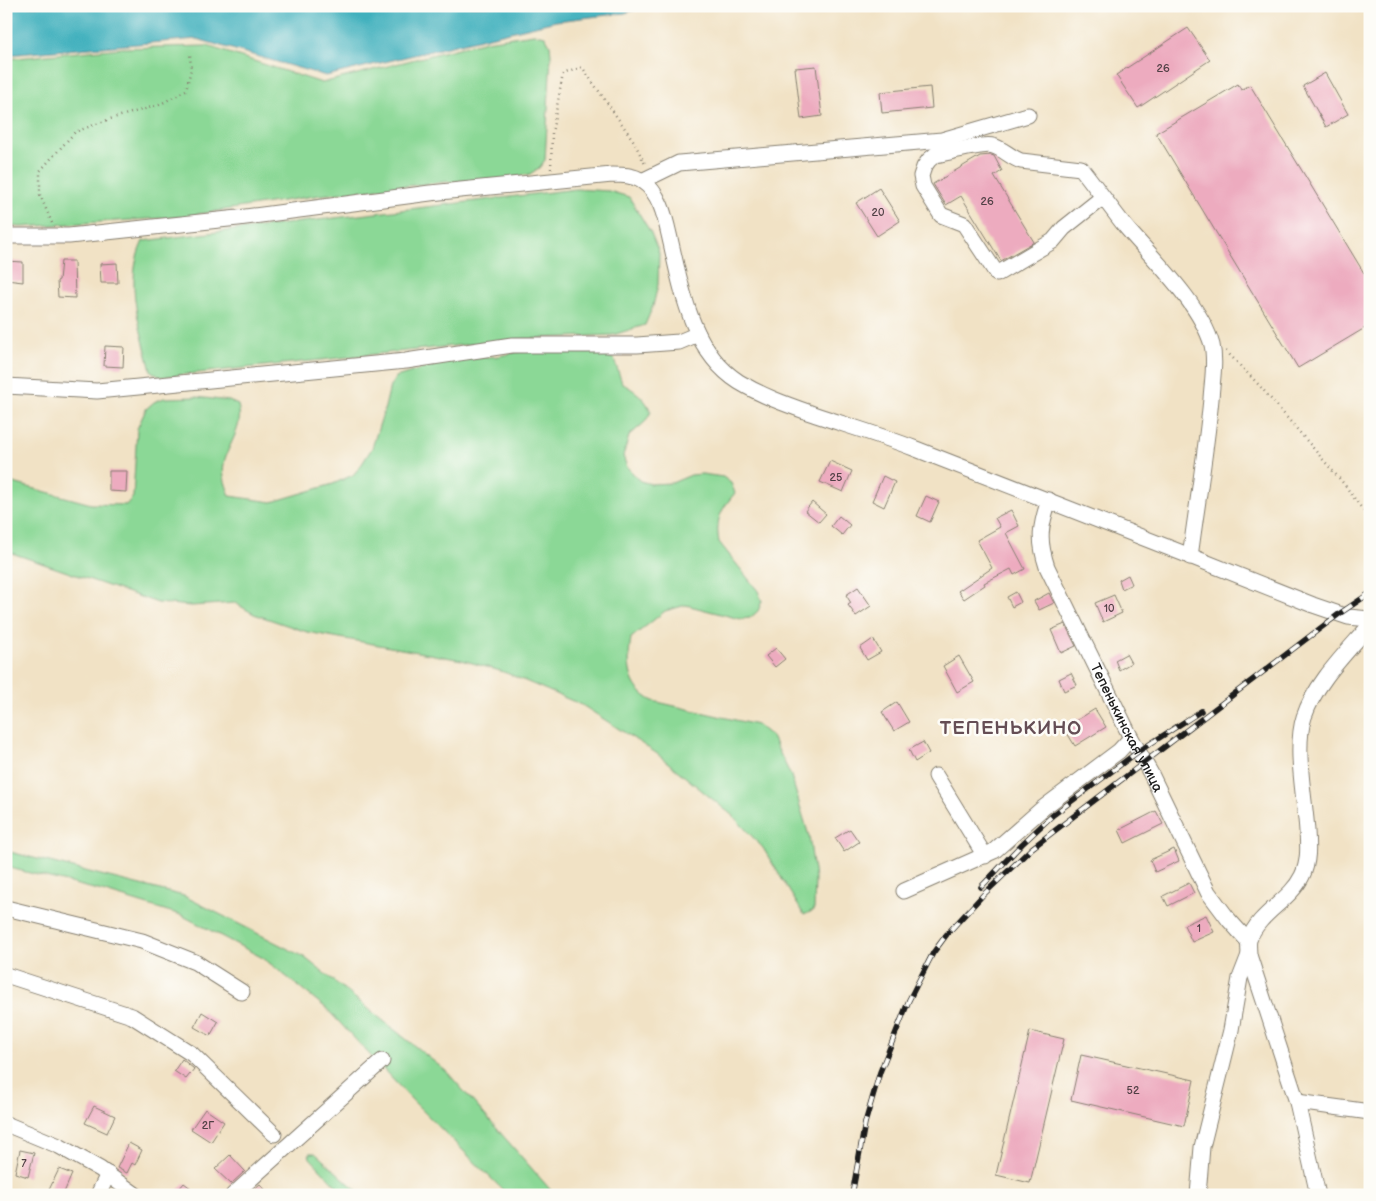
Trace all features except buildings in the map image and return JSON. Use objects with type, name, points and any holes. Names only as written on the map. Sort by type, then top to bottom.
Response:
[{"type":"street","points":[[6,236],[58,236],[228,219],[430,193],[612,175],[646,179],[679,163],[942,140],[1028,115]]},
{"type":"street","points":[[1103,197],[1064,228],[1053,241],[997,274],[964,224],[941,215],[923,186],[921,176],[924,167],[935,155],[988,145],[998,147],[1011,158],[1021,161],[1081,168],[1124,224],[1186,298],[1208,335],[1214,365],[1208,438],[1190,557]]},
{"type":"street","points":[[646,179],[662,210],[683,294],[698,334],[714,359],[734,378],[760,395],[910,447],[1339,614],[1370,619]]},
{"type":"street","points":[[6,386],[97,391],[406,361],[512,345],[637,345],[679,342],[698,334]]},
{"type":"street","name":"Тепенькинская улица","points":[[1049,500],[1041,521],[1040,531],[1042,552],[1047,567],[1208,892],[1249,948]]},
{"type":"street","points":[[1198,1195],[1202,1147],[1231,1030],[1240,978],[1249,948],[1258,925],[1294,888],[1302,876],[1308,853],[1300,745],[1303,719],[1321,684],[1370,625]]},
{"type":"street","points":[[904,891],[985,856],[1002,845],[1043,808],[1119,751],[1131,738]]},
{"type":"street","points":[[936,776],[985,856]]},
{"type":"street","points":[[6,908],[142,941],[195,962],[242,992]]},
{"type":"street","points":[[1249,948],[1297,1102],[1318,1195]]},
{"type":"street","points":[[6,975],[132,1016],[192,1054],[274,1134]]},
{"type":"street","points":[[233,1195],[382,1061]]},
{"type":"street","points":[[1297,1102],[1370,1112]]},
{"type":"street","points":[[6,1124],[59,1146],[108,1174],[136,1195]]},
{"type":"street","points":[[98,1195],[108,1174]]},
{"type":"path","points":[[58,236],[40,195],[40,171],[75,132],[110,119],[159,105],[186,90],[191,69],[190,54]]},
{"type":"path","points":[[551,181],[552,133],[563,74],[582,67],[632,140],[646,179]]},
{"type":"path","points":[[1212,348],[1220,348],[1228,352],[1259,385],[1344,484],[1370,520]]},
{"type":"green space","points":[[534,34],[545,36],[550,45],[551,55],[545,160],[539,168],[530,174],[508,179],[444,182],[321,195],[179,217],[22,227],[6,226],[6,59],[122,48],[207,46],[322,83],[486,41]]},
{"type":"green space","points":[[576,189],[609,191],[629,197],[651,233],[659,253],[658,285],[653,306],[645,325],[613,335],[519,339],[160,377],[151,371],[139,322],[134,289],[137,257],[143,241]]},
{"type":"green space","points":[[541,347],[584,348],[614,359],[622,383],[643,398],[651,412],[645,422],[629,436],[623,456],[627,467],[640,481],[651,484],[672,483],[691,475],[702,474],[723,477],[731,483],[735,493],[720,515],[718,527],[719,542],[758,591],[762,601],[758,611],[750,618],[740,619],[686,605],[665,611],[631,638],[629,665],[638,689],[644,696],[653,701],[757,725],[772,737],[791,776],[809,836],[815,878],[814,910],[804,915],[763,848],[733,816],[656,753],[582,705],[504,672],[462,660],[307,632],[254,614],[235,603],[191,606],[158,603],[6,551],[6,481],[91,504],[126,505],[133,497],[137,429],[146,409],[154,402],[164,398],[196,397],[229,401],[238,405],[239,415],[236,433],[223,467],[230,496],[272,502],[333,484],[353,475],[372,448],[390,386],[396,377],[447,361],[499,356]]},
{"type":"green space","points":[[6,851],[184,896],[304,957],[447,1072],[555,1195],[508,1195],[413,1101],[326,1008],[263,958],[181,915],[102,891],[6,867]]},
{"type":"green space","points":[[309,1153],[315,1153],[362,1195],[345,1195],[310,1158]]},
{"type":"water","points":[[6,6],[646,6],[625,13],[556,21],[326,76],[197,39],[6,55]]},
{"type":"railway","points":[[852,1195],[865,1123],[880,1072],[909,1000],[933,953],[947,934],[983,895],[1032,848],[1339,614],[1370,593]]},
{"type":"railway","points":[[981,887],[1053,815],[1139,751],[1201,711]]},
{"type":"district","name":"ТЕПЕНЬКИНО","points":[[1011,727]]}]
